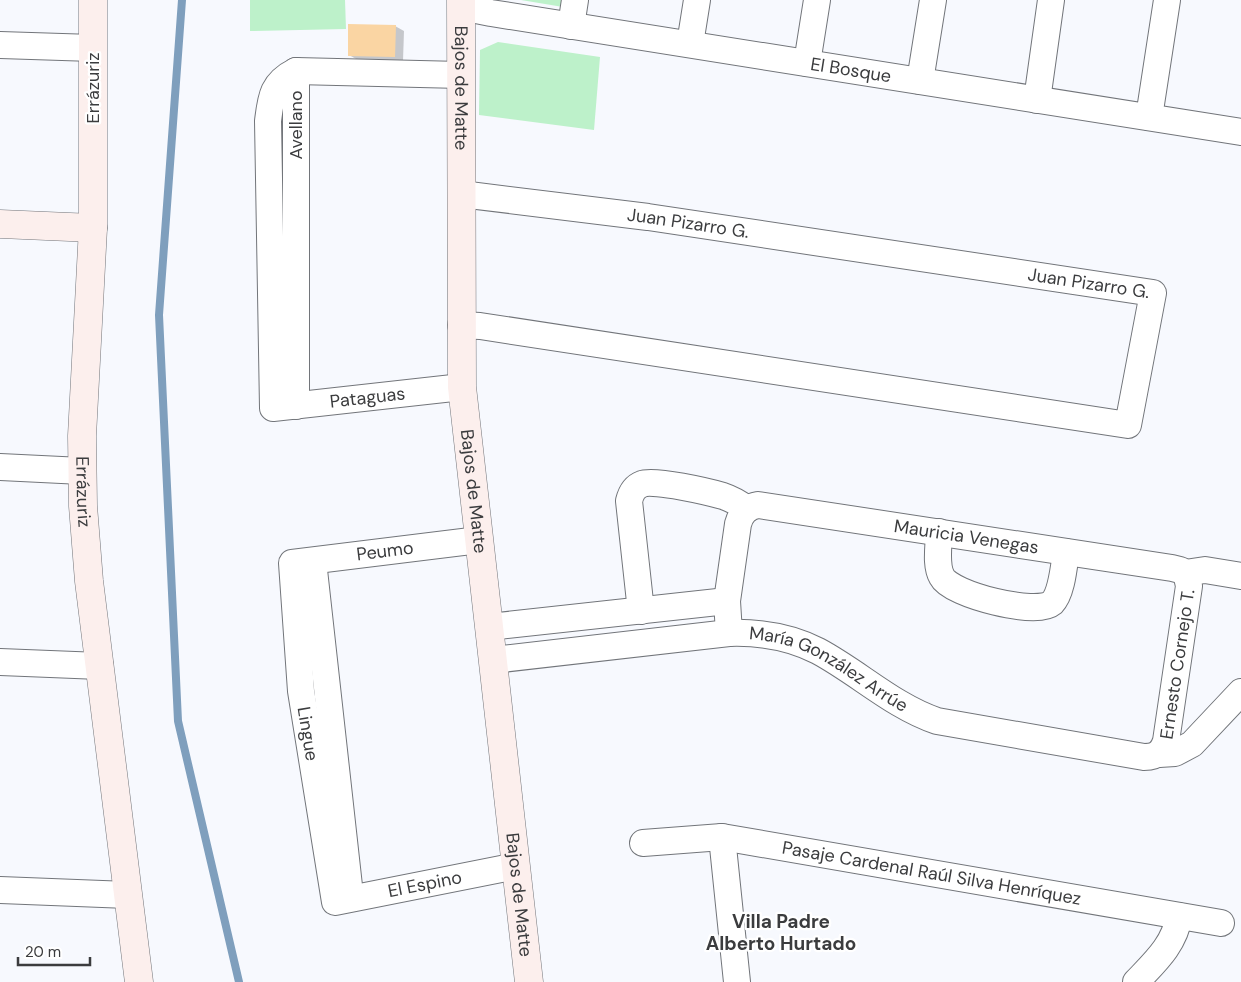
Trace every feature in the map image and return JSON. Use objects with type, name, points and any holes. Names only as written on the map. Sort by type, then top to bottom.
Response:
[{"type":"street","name":"Errázuriz","points":[[93,0],[93,228],[82,436],[83,506],[89,581],[139,982]]},
{"type":"street","points":[[571,26],[575,0]]},
{"type":"street","points":[[690,44],[697,0]]},
{"type":"street","points":[[807,63],[817,0]]},
{"type":"street","points":[[920,81],[933,0]]},
{"type":"street","points":[[1037,100],[1051,0]]},
{"type":"street","points":[[1149,118],[1167,0]]},
{"type":"street","name":"El Bosque","points":[[461,3],[571,26],[1241,132]]},
{"type":"street","name":"Bajos de Matte","points":[[461,3],[462,387],[529,982]]},
{"type":"street","points":[[0,45],[93,48]]},
{"type":"street","name":"Avellano","points":[[284,407],[268,121],[275,88],[287,76],[296,71],[461,75]]},
{"type":"street","name":"Juan Pizarro G.","points":[[460,194],[648,217],[1153,292],[1128,425],[490,327],[461,325]]},
{"type":"street","points":[[0,224],[93,228]]},
{"type":"street","name":"Pataguas","points":[[284,407],[462,387]]},
{"type":"street","points":[[0,467],[82,471]]},
{"type":"street","points":[[641,610],[629,507],[633,490],[643,483],[656,482],[723,496],[736,501],[747,509],[738,524],[727,601],[729,632]]},
{"type":"street","name":"Mauricia Venegas","points":[[747,509],[752,506],[764,505],[1172,568],[1185,573]]},
{"type":"street","points":[[939,532],[939,570],[946,583],[974,596],[1008,604],[1038,608],[1051,604],[1058,593],[1066,552]]},
{"type":"street","name":"Peumo","points":[[302,562],[479,540]]},
{"type":"street","name":"Lingue","points":[[302,562],[301,692],[343,901]]},
{"type":"street","points":[[1185,573],[1205,570],[1241,576]]},
{"type":"street","name":"Ernesto Cornejo T.","points":[[1159,754],[1164,748],[1166,741],[1189,586],[1188,577],[1185,573]]},
{"type":"street","points":[[489,627],[727,601]]},
{"type":"street","name":"María González Arrúe","points":[[493,660],[729,632],[763,634],[782,637],[817,650],[902,706],[937,721],[1144,757],[1175,753],[1192,744],[1241,692]]},
{"type":"street","points":[[0,662],[100,666]]},
{"type":"street","points":[[722,836],[737,982]]},
{"type":"street","name":"Pasaje Cardenal Raúl Silva Henríquez","points":[[643,843],[722,836],[1222,923]]},
{"type":"street","name":"El Espino","points":[[343,901],[516,866]]},
{"type":"street","points":[[0,890],[128,895]]},
{"type":"street","points":[[1136,982],[1170,943],[1178,926],[1179,916]]},
{"type":"green space","points":[[250,0],[345,0],[346,29],[250,31]]},
{"type":"green space","points":[[521,0],[564,0],[563,7]]},
{"type":"green space","points":[[498,42],[600,57],[594,130],[479,115],[480,50]]},
{"type":"building","points":[[348,24],[396,25],[395,57],[348,56]]},
{"type":"waterway","points":[[182,0],[159,315],[178,721],[239,982]]},
{"type":"district","name":"Villa Padre Alberto Hurtado","points":[[781,932]]}]
